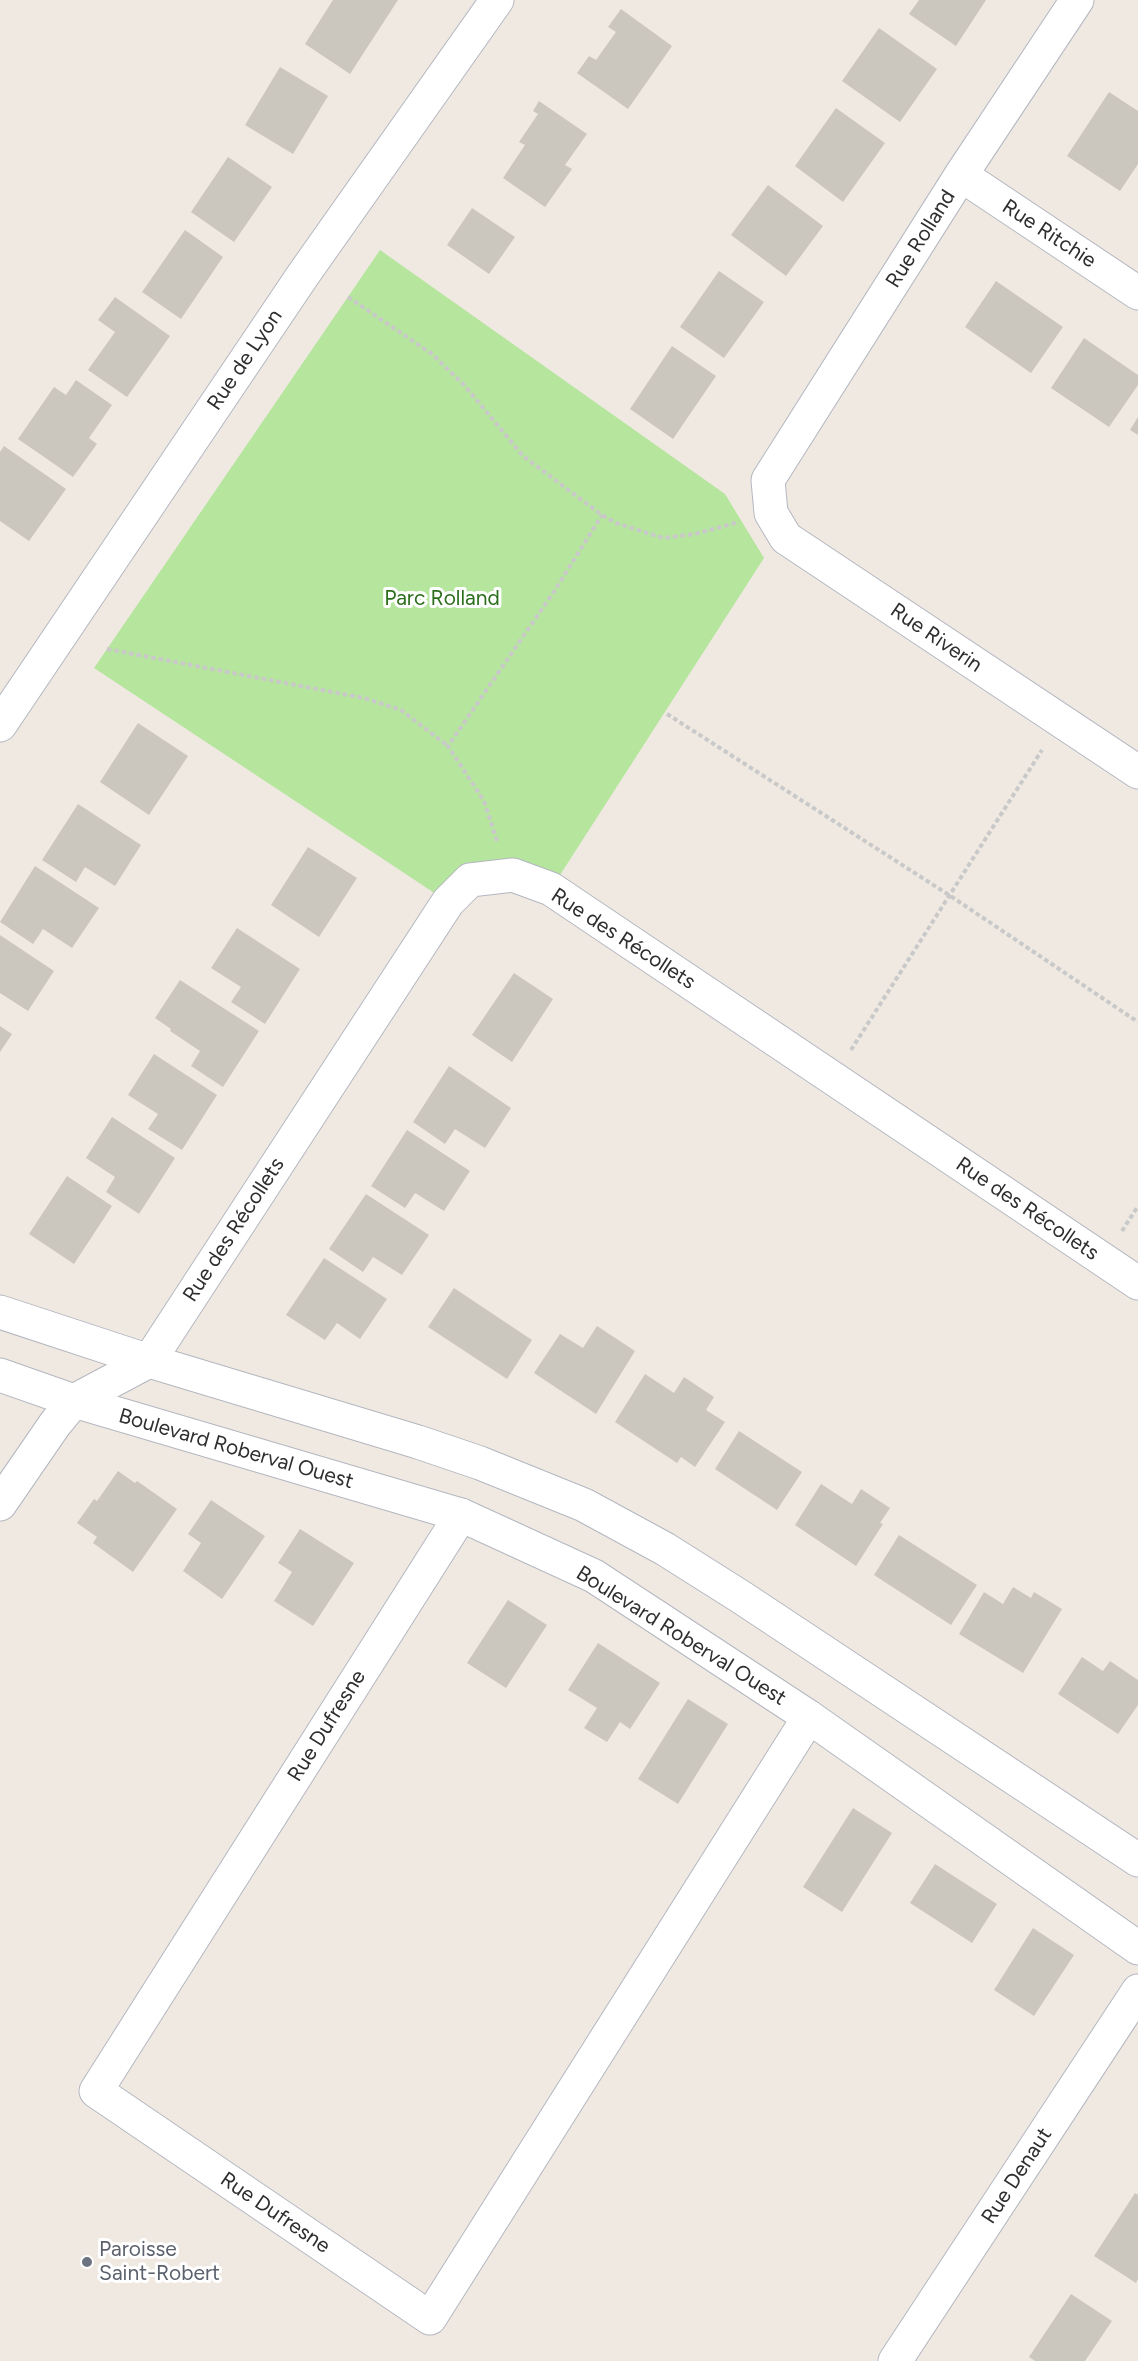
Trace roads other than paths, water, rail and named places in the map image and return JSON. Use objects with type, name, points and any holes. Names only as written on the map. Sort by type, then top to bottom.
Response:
[{"type":"street","name":"Rue de Lyon","points":[[0,726],[296,285],[496,0]]},
{"type":"street","name":"Rue Rolland","points":[[768,480],[961,175],[1077,0]]},
{"type":"street","name":"Rue Ritchie","points":[[961,175],[1138,292]]},
{"type":"street","name":"Rue Riverin","points":[[768,480],[771,513],[786,538],[1138,772]]},
{"type":"street","name":"Rue des Récollets","points":[[74,1401],[149,1361],[448,902],[470,880],[513,875],[551,889],[1138,1283]]},
{"type":"street","points":[[0,1312],[149,1361],[418,1442],[480,1463],[584,1505],[665,1549],[1138,1860]]},
{"type":"street","name":"Boulevard Roberval Ouest","points":[[0,1376],[74,1401],[461,1515],[594,1576],[810,1717],[1138,1948]]},
{"type":"street","points":[[0,1504],[55,1424],[74,1401]]},
{"type":"street","name":"Rue Dufresne","points":[[461,1515],[96,2091],[430,2318],[810,1717]]},
{"type":"street","name":"Rue Denaut","points":[[895,2361],[1138,1991]]},
{"type":"place","name":"Paroisse Saint-Robert","points":[[87,2262]]},
{"type":"park label","name":"Parc Rolland","points":[[442,599]]}]
